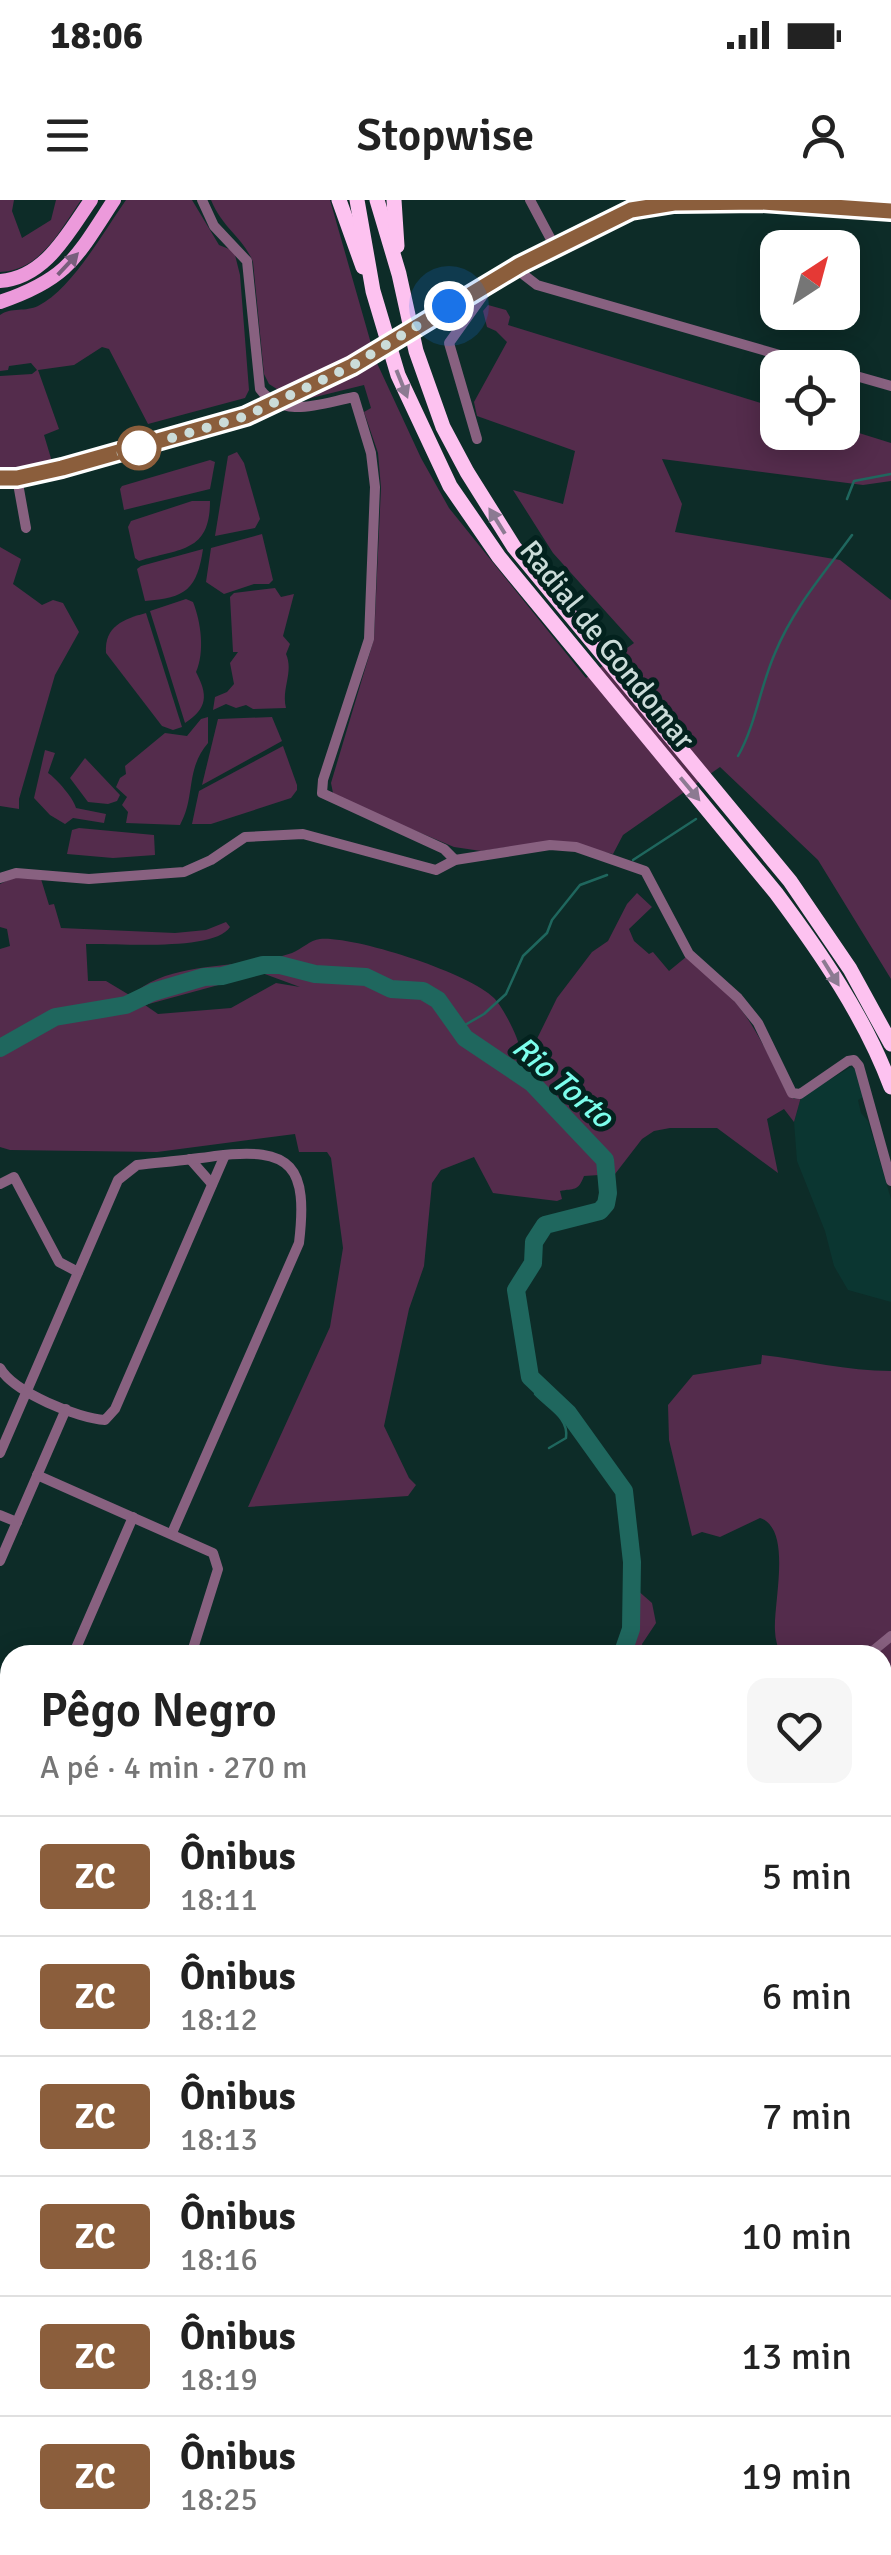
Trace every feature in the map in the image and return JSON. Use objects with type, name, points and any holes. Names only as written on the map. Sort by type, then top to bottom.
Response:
[{"type":"highway","points":[[338,200],[372,292]]},
{"type":"highway","name":"Radial de Gondomar","points":[[357,200],[372,292],[398,375],[450,486],[499,557],[776,893],[836,980],[891,1087]]},
{"type":"highway","name":"Radial de Gondomar","points":[[376,200],[400,274],[416,351],[443,427],[514,547],[790,881],[850,970],[891,1044]]},
{"type":"highway","points":[[394,200],[400,274]]},
{"type":"main road","points":[[0,281],[28,273],[46,261],[91,200]]},
{"type":"main road","points":[[0,302],[35,291],[54,279],[76,257],[114,200]]},
{"type":"street","points":[[202,200],[214,226],[247,261],[260,390],[291,409],[354,397],[371,453],[375,487],[368,640],[322,780],[322,793],[444,849],[455,860]]},
{"type":"street","points":[[530,200],[555,248]]},
{"type":"street","points":[[0,478],[17,478],[121,453],[277,403],[352,366],[520,265],[631,210],[674,201],[762,201],[891,211]]},
{"type":"street","points":[[520,265],[524,276],[537,286],[762,350]]},
{"type":"street","points":[[478,439],[450,343],[492,282]]},
{"type":"street","points":[[860,377],[891,386]]},
{"type":"street","points":[[17,478],[26,528]]},
{"type":"street","points":[[0,878],[16,872],[89,879],[184,872],[246,837],[303,834],[436,870],[455,860],[550,845],[576,848],[644,871],[689,954],[738,998],[758,1023],[792,1093],[800,1094],[848,1061],[854,1060],[859,1066],[891,1181]]},
{"type":"street","points":[[0,1452],[118,1180],[127,1170],[243,1152],[270,1154],[293,1169],[299,1184],[300,1243],[172,1533]]},
{"type":"street","points":[[0,1368],[27,1392],[90,1420],[106,1420],[115,1408],[224,1155]]},
{"type":"street","points":[[190,1160],[212,1184]]},
{"type":"street","points":[[0,1184],[14,1177],[59,1262],[78,1272]]},
{"type":"street","points":[[0,1561],[66,1409]]},
{"type":"street","points":[[37,1475],[213,1553],[218,1560],[194,1645]]},
{"type":"street","points":[[0,1514],[17,1522]]},
{"type":"street","points":[[77,1645],[133,1517]]},
{"type":"shaded area","points":[[0,200],[14,200],[12,211],[22,238],[51,220],[56,200],[81,200],[38,256],[14,270],[0,272]]},
{"type":"shaded area","points":[[126,200],[192,200],[219,245],[234,251],[240,275],[249,390],[245,398],[148,424],[109,349],[102,347],[74,365],[38,370],[59,429],[44,435],[53,465],[27,473],[0,475],[0,376],[32,374],[37,370],[31,363],[0,371],[0,315],[38,306],[51,298],[86,258]]},
{"type":"shaded area","points":[[211,200],[330,200],[376,361],[421,458],[449,508],[586,678],[634,643],[553,553],[513,490],[563,504],[575,451],[477,416],[474,402],[507,342],[487,327],[483,311],[488,305],[506,310],[510,317],[508,325],[760,403],[760,450],[860,450],[860,433],[891,443],[891,481],[863,485],[662,459],[682,504],[675,532],[840,560],[891,600],[891,979],[818,860],[720,767],[623,835],[613,854],[551,841],[481,851],[454,847],[333,793],[331,783],[374,639],[381,488],[378,453],[364,412],[371,408],[364,385],[303,400],[363,370],[354,355],[293,387],[280,391],[269,384],[264,374],[253,262]]},
{"type":"shaded area","points":[[237,452],[244,463],[260,519],[255,528],[215,536],[228,456]]},
{"type":"shaded area","points":[[210,460],[215,462],[210,489],[124,510],[122,486]]},
{"type":"shaded area","points":[[192,501],[210,501],[209,518],[198,539],[179,550],[139,561],[135,558],[128,527],[131,521]]},
{"type":"shaded area","points":[[262,534],[273,580],[269,584],[254,584],[224,594],[206,582],[211,548]]},
{"type":"shaded area","points":[[0,547],[21,559],[13,584],[42,605],[53,600],[63,603],[79,632],[55,675],[19,809],[0,806]]},
{"type":"shaded area","points":[[203,549],[197,574],[187,589],[171,597],[145,601],[137,569]]},
{"type":"shaded area","points":[[275,588],[281,597],[294,594],[283,636],[290,644],[286,654],[286,708],[236,708],[226,704],[213,710],[215,697],[234,684],[230,663],[238,652],[233,652],[230,597],[234,593]]},
{"type":"shaded area","points":[[186,599],[193,602],[200,628],[196,672],[204,700],[198,712],[185,723],[150,611]]},
{"type":"shaded area","points":[[146,613],[182,727],[173,730],[162,726],[106,653],[112,630],[123,621]]},
{"type":"shaded area","points":[[208,717],[208,743],[196,763],[180,825],[126,823],[128,812],[122,805],[127,797],[116,787],[126,774],[125,766],[165,733],[187,736],[201,719]]},
{"type":"shaded area","points":[[272,717],[282,741],[202,785],[218,719]]},
{"type":"shaded area","points":[[283,746],[297,785],[291,798],[211,824],[192,824],[199,791]]},
{"type":"shaded area","points":[[45,750],[55,753],[48,773],[65,789],[76,808],[106,814],[104,823],[73,818],[65,824],[34,798]]},
{"type":"shaded area","points":[[85,758],[120,795],[117,801],[88,802],[70,778]]},
{"type":"shaded area","points":[[72,830],[154,835],[155,855],[113,858],[67,854]]},
{"type":"shaded area","points":[[19,875],[41,879],[61,928],[175,933],[206,930],[226,922],[230,927],[220,935],[185,943],[86,944],[88,981],[106,981],[131,996],[148,984],[187,970],[272,958],[316,940],[358,943],[411,958],[481,988],[502,1009],[521,1053],[532,1049],[557,998],[592,952],[608,941],[637,893],[652,907],[629,929],[634,941],[649,954],[653,952],[669,971],[686,957],[705,972],[746,1016],[786,1091],[794,1099],[801,1097],[794,1122],[784,1109],[767,1119],[778,1173],[717,1128],[654,1131],[642,1139],[615,1174],[584,1176],[577,1187],[560,1191],[562,1199],[557,1201],[493,1193],[474,1157],[441,1170],[432,1183],[424,1266],[409,1309],[384,1426],[416,1485],[408,1496],[248,1507],[330,1327],[343,1248],[331,1158],[327,1152],[299,1152],[295,1134],[157,1152],[0,1147],[0,949],[10,946],[7,929],[0,927],[0,884]],"holes":[[[262,973],[300,987],[276,983],[231,1008],[158,1014],[145,1005]]]},
{"type":"shaded area","points":[[851,1067],[857,1070],[863,1097],[858,1100],[861,1113],[868,1121],[891,1199],[891,1302],[848,1290],[834,1266],[825,1231],[797,1161],[794,1122],[801,1097]]},
{"type":"shaded area","points":[[762,1355],[891,1371],[891,1645],[777,1645],[779,1551],[770,1525],[760,1518],[720,1537],[702,1532],[692,1536],[669,1440],[668,1405],[693,1375],[761,1364]]},
{"type":"shaded area","points":[[636,1589],[652,1603],[656,1623],[642,1645],[629,1645]]},
{"type":"waterway","points":[[847,499],[854,481],[891,474]]},
{"type":"waterway","points":[[738,756],[783,636],[852,535]]},
{"type":"waterway","points":[[633,860],[696,819]]},
{"type":"waterway","points":[[458,1029],[484,1014],[506,994],[523,956],[547,933],[552,920],[580,885],[607,875]]},
{"type":"waterway","name":"Rio Torto","points":[[0,1048],[55,1017],[126,1005],[153,992],[204,977],[280,965],[315,974],[366,977],[391,989],[423,991],[438,1000],[465,1038],[532,1083],[605,1160],[606,1204],[600,1211],[545,1225],[534,1242],[533,1263],[516,1290],[530,1377],[568,1413],[624,1491],[632,1562],[631,1629],[625,1645]]},
{"type":"waterway","points":[[539,1384],[535,1394],[561,1419],[566,1431],[566,1438],[549,1448]]},
{"type":"bus line","name":"ZC","points":[[0,478],[62,468],[246,416],[352,366],[520,265],[631,210],[674,203],[762,202],[891,211]]},
{"type":"route","points":[[139,448],[121,453],[246,416],[352,366],[449,306]]}]
